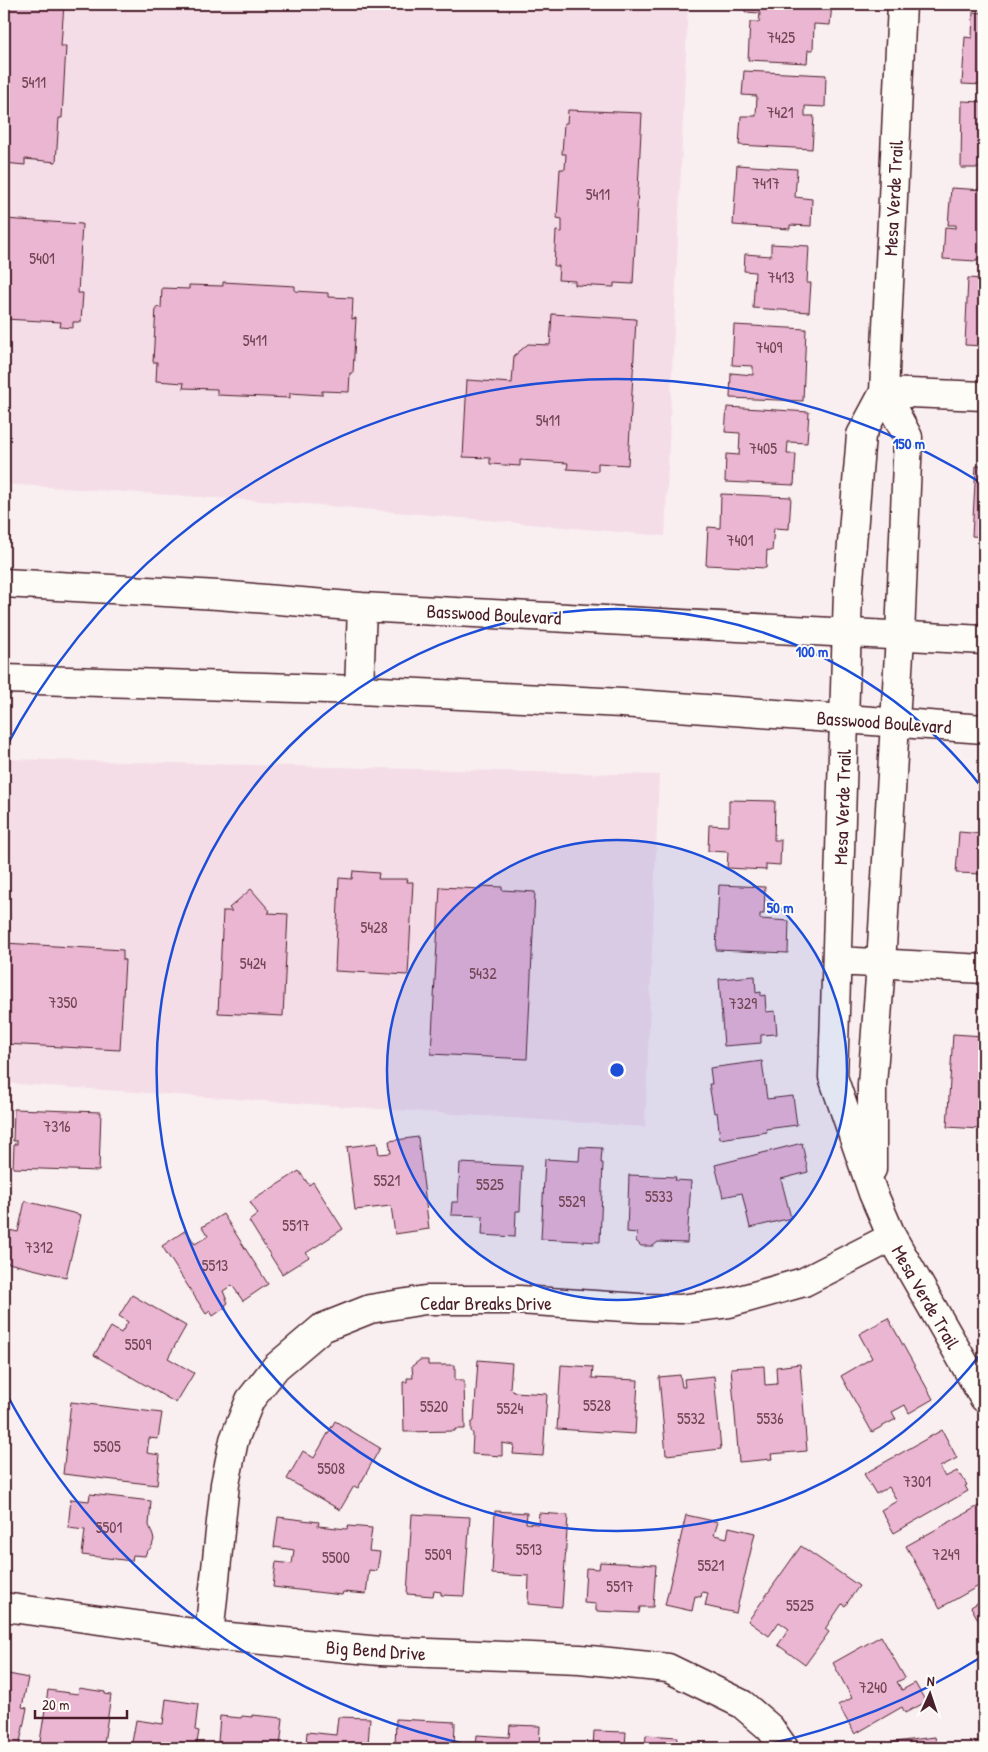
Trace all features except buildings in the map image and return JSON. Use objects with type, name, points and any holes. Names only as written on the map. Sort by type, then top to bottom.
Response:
[{"type":"street","name":"Mesa Verde Trail","points":[[902,4],[884,392],[861,435],[848,592],[833,1077],[872,1193],[892,1237],[984,1398]]},
{"type":"street","name":"Mesa Verde Trail","points":[[872,1193],[872,1085],[900,636],[908,437],[884,392]]},
{"type":"street","points":[[884,392],[984,396]]},
{"type":"street","name":"Basswood Boulevard","points":[[4,583],[218,595],[362,607],[984,640]]},
{"type":"street","points":[[359,690],[362,607]]},
{"type":"street","name":"Basswood Boulevard","points":[[4,679],[359,690],[622,703],[984,728]]},
{"type":"street","points":[[837,961],[984,969]]},
{"type":"street","name":"Cedar Breaks Drive","points":[[209,1635],[225,1484],[234,1440],[250,1400],[276,1367],[322,1328],[370,1309],[425,1300],[518,1300],[640,1308],[681,1308],[729,1303],[804,1282],[892,1237]]},
{"type":"street","name":"Big Bend Drive","points":[[4,1607],[209,1635],[380,1652],[580,1659],[668,1668],[742,1704],[770,1728],[784,1748]]},
{"type":"shaded area","points":[[4,4],[688,4],[665,536],[308,504],[4,484]]},
{"type":"shaded area","points":[[4,759],[659,775],[645,1127],[4,1083]]}]
